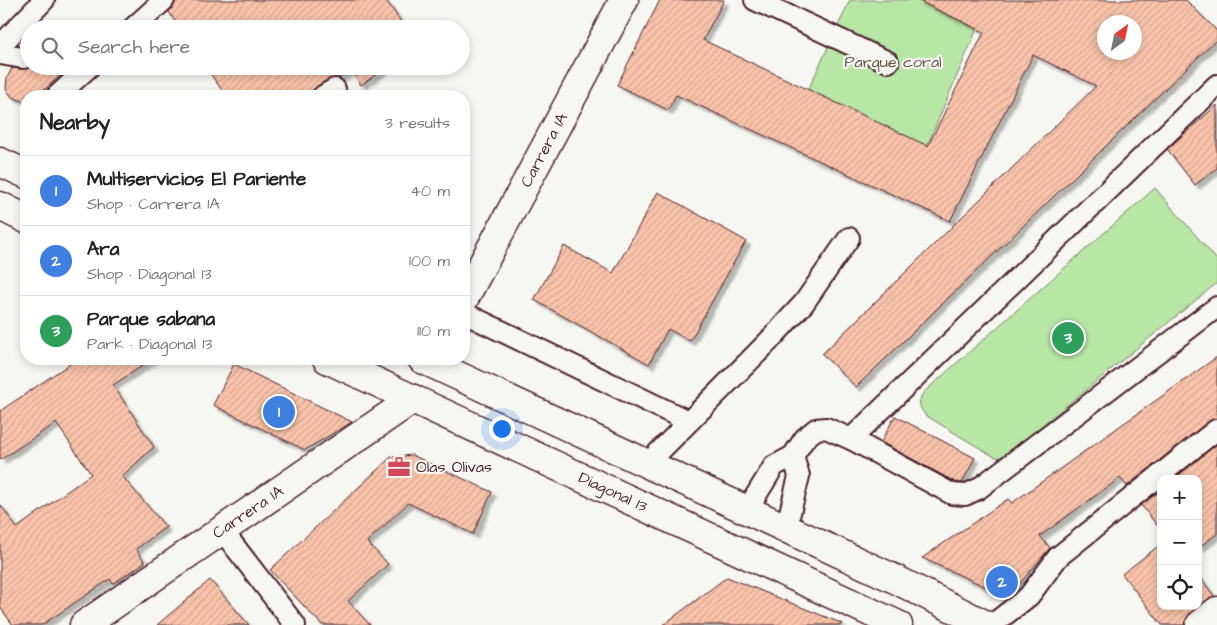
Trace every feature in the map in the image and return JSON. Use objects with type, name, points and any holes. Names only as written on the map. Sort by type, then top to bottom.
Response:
[{"type":"main road","name":"Carrera 1A","points":[[470,288],[624,0]]},
{"type":"main road","points":[[0,162],[20,171]]},
{"type":"main road","points":[[0,206],[20,216]]},
{"type":"main road","name":"Diagonal 13","points":[[340,365],[898,625]]},
{"type":"main road","points":[[439,365],[895,579],[986,625]]},
{"type":"main road","name":"Carrera 1A","points":[[84,625],[413,399]]},
{"type":"main road","points":[[1200,625],[1217,611]]},
{"type":"lane","points":[[25,20],[44,0]]},
{"type":"lane","points":[[142,20],[164,0]]},
{"type":"lane","points":[[755,0],[888,62]]},
{"type":"lane","points":[[0,46],[20,25]]},
{"type":"lane","points":[[0,54],[20,58]]},
{"type":"lane","points":[[58,90],[78,75]]},
{"type":"lane","points":[[851,438],[1217,85]]},
{"type":"lane","points":[[647,464],[804,303],[849,238]]},
{"type":"lane","points":[[747,510],[774,466],[793,456],[805,438],[816,429],[826,428],[851,438],[952,494],[964,495],[978,490],[1217,307]]},
{"type":"lane","points":[[470,316],[688,422]]},
{"type":"lane","points":[[992,625],[1029,596],[1058,557],[1216,430]]},
{"type":"lane","points":[[786,529],[799,476],[793,456]]},
{"type":"lane","points":[[222,530],[295,625]]},
{"type":"green space","name":"Parque coral","points":[[850,0],[917,0],[977,29],[927,146],[808,90]]},
{"type":"green space","points":[[1155,188],[1217,260],[1217,283],[1007,454],[999,458],[925,415],[920,404],[924,392]]},
{"type":"building","points":[[176,0],[386,0],[400,20],[174,20],[169,12]]},
{"type":"building","points":[[660,0],[724,0],[703,40],[928,146],[984,32],[917,0],[1186,0],[1217,31],[1217,39],[856,387],[822,354],[1096,86],[1033,55],[950,221],[676,95],[668,110],[617,85]]},
{"type":"building","points":[[12,68],[20,69],[20,75],[61,75],[44,90],[20,90],[20,100],[12,97],[6,89],[7,78]]},
{"type":"building","points":[[211,75],[344,75],[339,78],[329,79],[317,86],[315,90],[222,90]]},
{"type":"building","points":[[354,75],[375,75],[361,85]]},
{"type":"building","points":[[1217,105],[1217,168],[1195,185],[1167,149]]},
{"type":"building","points":[[658,192],[746,241],[690,341],[668,329],[649,364],[534,300],[564,246],[613,273]]},
{"type":"building","points":[[1217,357],[1217,419],[1209,421],[1127,486],[1120,478],[1040,536],[1050,548],[1008,597],[922,558],[1008,499],[1012,503]]},
{"type":"building","points":[[68,365],[144,365],[113,385],[154,447],[122,476],[166,527],[136,549],[145,562],[113,584],[110,579],[42,625],[13,625],[0,607],[0,504],[17,528],[91,474],[56,423],[0,460],[0,411]]},
{"type":"building","points":[[233,365],[236,365],[352,422],[305,450],[213,405]]},
{"type":"building","points":[[895,416],[975,458],[962,483],[955,482],[881,442]]},
{"type":"building","points":[[1217,444],[1217,534],[1202,545],[1202,475],[1179,475]]},
{"type":"building","points":[[412,455],[492,492],[473,534],[408,503],[367,542],[388,564],[348,601],[370,625],[322,625],[270,570],[391,457]]},
{"type":"building","points":[[1157,493],[1157,525],[1141,505]]},
{"type":"building","points":[[1157,547],[1157,610],[1193,610],[1190,613],[1185,625],[1162,625],[1122,574]]},
{"type":"building","points":[[727,577],[843,624],[843,625],[663,625]]},
{"type":"building","points":[[210,580],[249,625],[157,625]]},
{"type":"building","points":[[1202,580],[1214,596],[1202,604]]},
{"type":"place","name":"Parque sabana","points":[[1068,338]]},
{"type":"place","name":"Multiservicios El Pariente","points":[[279,412]]},
{"type":"place","name":"Olas Olivas","points":[[399,467]]},
{"type":"place","name":"Ara","points":[[1002,582]]}]
